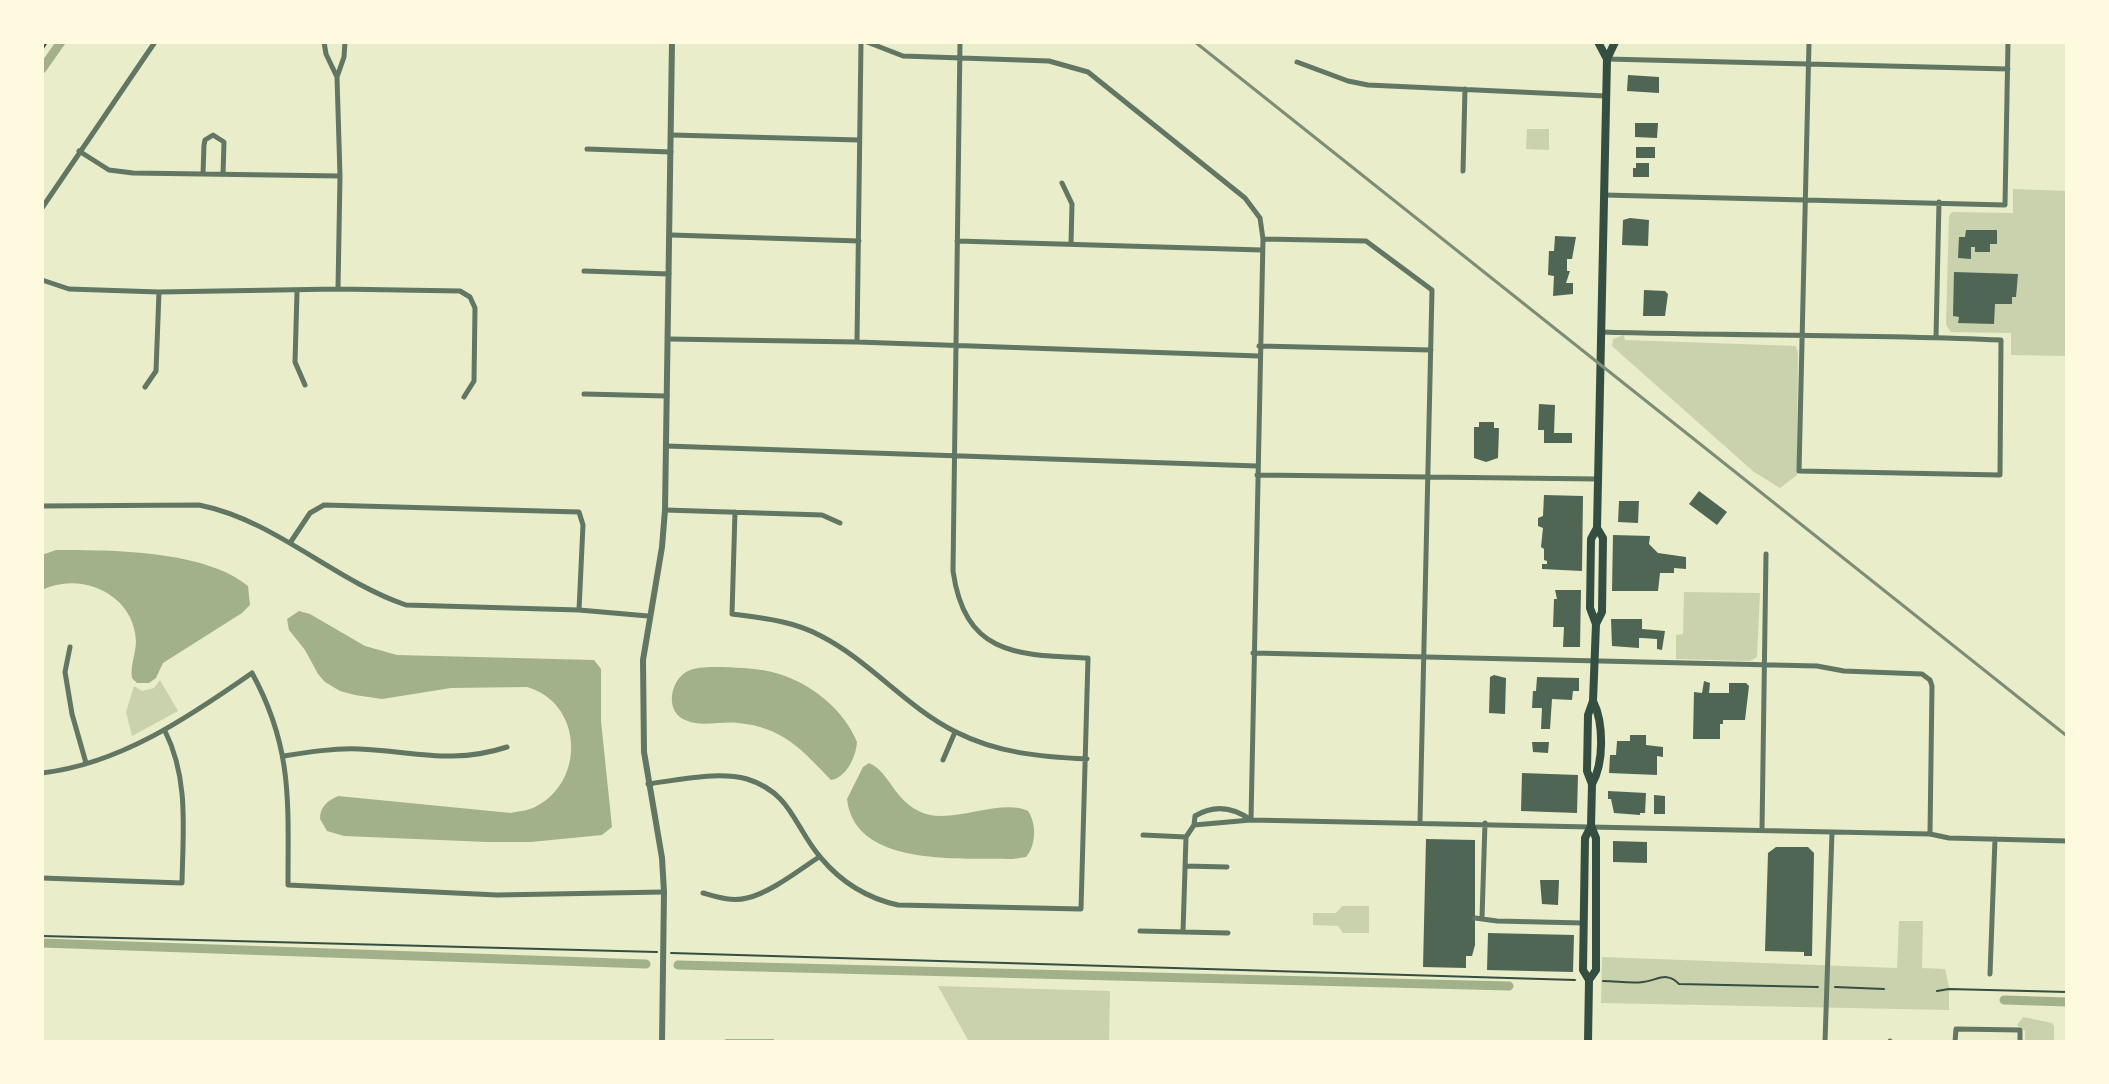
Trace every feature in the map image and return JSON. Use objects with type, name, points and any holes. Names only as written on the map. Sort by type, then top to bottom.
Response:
[{"type":"main road","points":[[1598,42],[1607,59]]},
{"type":"main road","points":[[1589,980],[1596,970],[1596,838],[1591,826],[1592,784],[1599,772],[1600,715],[1593,701],[1596,624],[1602,612],[1603,538],[1597,528],[1607,59],[1615,42]]},
{"type":"main road","points":[[1588,1042],[1589,980],[1583,970],[1583,923],[1585,838],[1591,826]]},
{"type":"street","points":[[42,208],[155,42]]},
{"type":"street","points":[[324,42],[337,77]]},
{"type":"street","points":[[338,289],[340,176],[337,77],[345,42]]},
{"type":"street","points":[[662,1042],[664,892],[662,858],[647,784],[642,687],[648,616],[662,547],[665,510],[672,42]]},
{"type":"street","points":[[857,342],[859,140],[864,42],[903,56],[1049,61],[1088,72],[1245,198],[1260,218],[1263,239],[1251,820]]},
{"type":"street","points":[[647,784],[725,777],[744,778],[764,786],[782,798],[819,857],[848,885],[898,905],[1081,909],[1088,658],[1026,655],[1004,650],[978,629],[958,600],[953,571],[960,42]]},
{"type":"street","points":[[1601,332],[1802,335],[1936,337],[2001,340],[2000,475],[1799,471],[1802,335],[1805,199],[1809,64],[1809,42]]},
{"type":"street","points":[[1604,195],[2005,205],[2008,42]]},
{"type":"street","points":[[1607,59],[2008,69]]},
{"type":"street","points":[[1297,62],[1357,84],[1607,96]]},
{"type":"street","points":[[1463,171],[1465,89]]},
{"type":"street","points":[[203,174],[205,140],[213,135],[224,142],[223,174]]},
{"type":"street","points":[[672,135],[859,140]]},
{"type":"street","points":[[587,149],[672,152]]},
{"type":"street","points":[[79,151],[109,170],[340,176]]},
{"type":"street","points":[[1062,183],[1072,204],[1071,244]]},
{"type":"street","points":[[1936,337],[1939,202]]},
{"type":"street","points":[[671,235],[859,241]]},
{"type":"street","points":[[1263,239],[1366,241],[1432,290],[1420,822]]},
{"type":"street","points":[[957,241],[1262,250]]},
{"type":"street","points":[[584,271],[670,274]]},
{"type":"street","points":[[42,280],[69,289],[159,292],[338,289],[460,291],[470,297],[475,308],[474,381],[464,397]]},
{"type":"street","points":[[145,387],[156,371],[159,292]]},
{"type":"street","points":[[297,292],[295,362],[305,385]]},
{"type":"street","points":[[668,339],[857,342],[1259,356]]},
{"type":"street","points":[[1259,346],[1431,350]]},
{"type":"street","points":[[584,394],[667,396]]},
{"type":"street","points":[[666,446],[1257,466]]},
{"type":"street","points":[[1257,475],[1598,479]]},
{"type":"street","points":[[42,506],[199,505],[224,510],[290,543],[383,597],[406,605],[579,610],[648,616]]},
{"type":"street","points":[[290,543],[310,513],[324,505],[579,512],[583,525],[579,610]]},
{"type":"street","points":[[665,510],[822,515],[840,523]]},
{"type":"street","points":[[735,512],[732,614],[791,624],[819,634],[849,652],[935,720],[955,732],[1021,754],[1087,759]]},
{"type":"street","points":[[1762,830],[1766,554]]},
{"type":"street","points":[[70,647],[65,672],[72,714],[86,763]]},
{"type":"street","points":[[1253,653],[1817,666],[1844,671],[1922,674],[1932,686],[1930,834]]},
{"type":"street","points":[[42,773],[86,763],[165,731],[252,673],[266,698],[284,756],[288,885],[497,895],[664,892]]},
{"type":"street","points":[[42,878],[182,883],[182,787],[174,750],[165,731]]},
{"type":"street","points":[[943,760],[955,732]]},
{"type":"street","points":[[284,756],[358,749],[442,758],[485,754],[507,747]]},
{"type":"street","points":[[1183,932],[1186,837],[1194,825],[1195,816],[1203,811],[1236,809],[1251,820]]},
{"type":"street","points":[[1194,825],[1251,820],[1485,823],[1930,834],[1949,838],[2067,841]]},
{"type":"street","points":[[1485,823],[1479,918],[1583,923]]},
{"type":"street","points":[[1825,1042],[1832,832]]},
{"type":"street","points":[[1143,835],[1186,837]]},
{"type":"street","points":[[1990,974],[1995,839]]},
{"type":"street","points":[[703,893],[725,899],[748,898],[781,882],[819,857]]},
{"type":"street","points":[[1185,866],[1227,867]]},
{"type":"street","points":[[1140,931],[1228,933]]},
{"type":"street","points":[[1955,1042],[1956,1029],[2020,1030],[2020,1042]]},
{"type":"street","points":[[726,1041],[773,1042]]},
{"type":"path","points":[[42,50],[47,42]]},
{"type":"path","points":[[42,936],[1575,980]]},
{"type":"path","points":[[1603,981],[1645,982],[1663,976],[1673,978],[1679,984],[1818,987]]},
{"type":"path","points":[[1833,987],[1884,989]]},
{"type":"path","points":[[1937,991],[2067,992]]},
{"type":"shaded area","points":[[1527,129],[1549,129],[1549,150],[1526,149]]},
{"type":"shaded area","points":[[2013,189],[2067,191],[2067,356],[2011,355],[2011,333],[1951,332],[1946,325],[1949,216],[1952,212],[2013,213]]},
{"type":"shaded area","points":[[1624,335],[1625,340],[1796,346],[1797,475],[1780,488],[1754,472],[1612,346],[1613,339]]},
{"type":"shaded area","points":[[56,550],[156,554],[207,565],[248,586],[250,605],[163,663],[156,678],[149,683],[137,683],[132,678],[136,641],[133,625],[116,599],[88,585],[73,583],[42,590],[42,555]]},
{"type":"shaded area","points":[[1684,592],[1760,593],[1757,657],[1750,661],[1676,659],[1676,635],[1683,634]]},
{"type":"shaded area","points":[[299,611],[310,614],[365,646],[397,655],[594,660],[601,669],[601,721],[612,827],[602,835],[531,842],[344,836],[327,831],[320,819],[321,811],[327,802],[338,796],[511,813],[532,808],[552,795],[563,780],[570,762],[571,744],[568,725],[559,709],[546,696],[527,687],[451,688],[382,699],[340,691],[318,674],[289,630],[287,619]]},
{"type":"shaded area","points":[[704,667],[779,674],[803,684],[826,700],[844,719],[857,742],[846,771],[831,780],[801,750],[767,729],[738,723],[690,722],[677,714],[672,695],[681,676]]},
{"type":"shaded area","points":[[160,680],[178,711],[132,736],[126,712],[134,686],[142,691],[154,688]]},
{"type":"shaded area","points":[[869,763],[877,767],[909,805],[930,815],[954,815],[1006,807],[1028,811],[1034,828],[1029,852],[1026,857],[1013,859],[941,858],[890,848],[869,838],[854,822],[847,799],[863,767]]},
{"type":"shaded area","points":[[1342,906],[1369,906],[1369,933],[1343,933],[1338,926],[1313,925],[1313,913],[1336,913]]},
{"type":"shaded area","points":[[1899,921],[1923,921],[1922,968],[1945,969],[1949,1010],[1601,1003],[1602,957],[1897,968]]},
{"type":"shaded area","points":[[938,986],[1110,991],[1109,1042],[969,1042]]},
{"type":"shaded area","points":[[2023,1017],[2052,1023],[2054,1042],[2025,1042],[2025,1031],[2017,1025]]},
{"type":"building","points":[[1628,75],[1659,77],[1659,93],[1627,91]]},
{"type":"building","points":[[1635,123],[1658,123],[1657,138],[1635,137]]},
{"type":"building","points":[[1636,147],[1655,147],[1655,158],[1636,158]]},
{"type":"building","points":[[1636,163],[1649,163],[1649,177],[1633,177]]},
{"type":"building","points":[[1623,220],[1649,220],[1648,246],[1622,245]]},
{"type":"building","points":[[1966,230],[1997,230],[1997,244],[1990,244],[1990,252],[1975,252],[1975,247],[1971,247],[1971,259],[1958,258],[1959,237],[1965,237]]},
{"type":"building","points":[[1555,236],[1576,237],[1572,259],[1567,259],[1567,271],[1570,271],[1566,283],[1573,283],[1573,294],[1553,296],[1554,276],[1548,275],[1549,251],[1554,251]]},
{"type":"building","points":[[1954,272],[2018,274],[2016,297],[2012,297],[2012,304],[1995,304],[1994,324],[1958,323],[1959,317],[1953,316]]},
{"type":"building","points":[[1644,290],[1665,291],[1668,294],[1665,316],[1643,316]]},
{"type":"building","points":[[1539,404],[1555,405],[1554,433],[1572,433],[1572,443],[1544,443],[1544,430],[1538,430]]},
{"type":"building","points":[[1479,422],[1494,422],[1494,428],[1499,428],[1498,458],[1486,462],[1474,458],[1474,427],[1479,427]]},
{"type":"building","points":[[1699,491],[1727,512],[1717,525],[1689,504]]},
{"type":"building","points":[[1544,495],[1583,496],[1582,571],[1542,569],[1542,564],[1547,564],[1547,561],[1541,547],[1543,528],[1538,526],[1538,518],[1543,516]]},
{"type":"building","points":[[1619,501],[1639,501],[1638,523],[1618,522]]},
{"type":"building","points":[[1613,535],[1650,536],[1649,544],[1658,553],[1686,557],[1686,569],[1674,568],[1674,573],[1660,573],[1658,591],[1612,591]]},
{"type":"building","points":[[1555,590],[1581,590],[1580,647],[1563,647],[1564,627],[1553,627],[1554,599],[1557,599]]},
{"type":"building","points":[[1611,619],[1642,619],[1642,629],[1665,631],[1662,650],[1657,649],[1657,639],[1639,638],[1639,648],[1612,646]]},
{"type":"building","points":[[1490,677],[1506,678],[1505,714],[1489,713]]},
{"type":"building","points":[[1537,677],[1579,678],[1579,691],[1573,691],[1572,700],[1552,699],[1550,729],[1541,729],[1542,708],[1532,708]]},
{"type":"building","points":[[1704,681],[1710,683],[1709,693],[1729,693],[1729,683],[1746,683],[1749,686],[1745,720],[1723,720],[1720,739],[1693,739],[1694,692],[1702,693]]},
{"type":"building","points":[[1630,735],[1646,735],[1646,745],[1663,747],[1663,757],[1657,756],[1657,775],[1609,773],[1610,755],[1616,755],[1617,741],[1630,741]]},
{"type":"building","points":[[1532,742],[1549,742],[1548,753],[1533,752]]},
{"type":"building","points":[[1522,773],[1578,775],[1577,813],[1521,811]]},
{"type":"building","points":[[1608,791],[1646,793],[1645,813],[1614,813]]},
{"type":"building","points":[[1654,795],[1665,796],[1665,814],[1654,814]]},
{"type":"building","points":[[1426,839],[1475,840],[1475,945],[1472,956],[1466,956],[1466,968],[1423,967]]},
{"type":"building","points":[[1613,841],[1647,842],[1647,863],[1613,862]]},
{"type":"building","points":[[1776,847],[1808,847],[1814,853],[1812,956],[1804,956],[1804,952],[1765,951],[1768,853]]},
{"type":"building","points":[[1540,880],[1559,880],[1558,905],[1542,904]]},
{"type":"building","points":[[1488,933],[1574,935],[1573,972],[1487,970]]},
{"type":"waterway","points":[[42,69],[61,42]]},
{"type":"waterway","points":[[42,943],[646,964]]},
{"type":"waterway","points":[[678,965],[1509,986]]},
{"type":"waterway","points":[[2004,1000],[2067,1002]]},
{"type":"railway","points":[[1195,42],[2067,736]]}]
